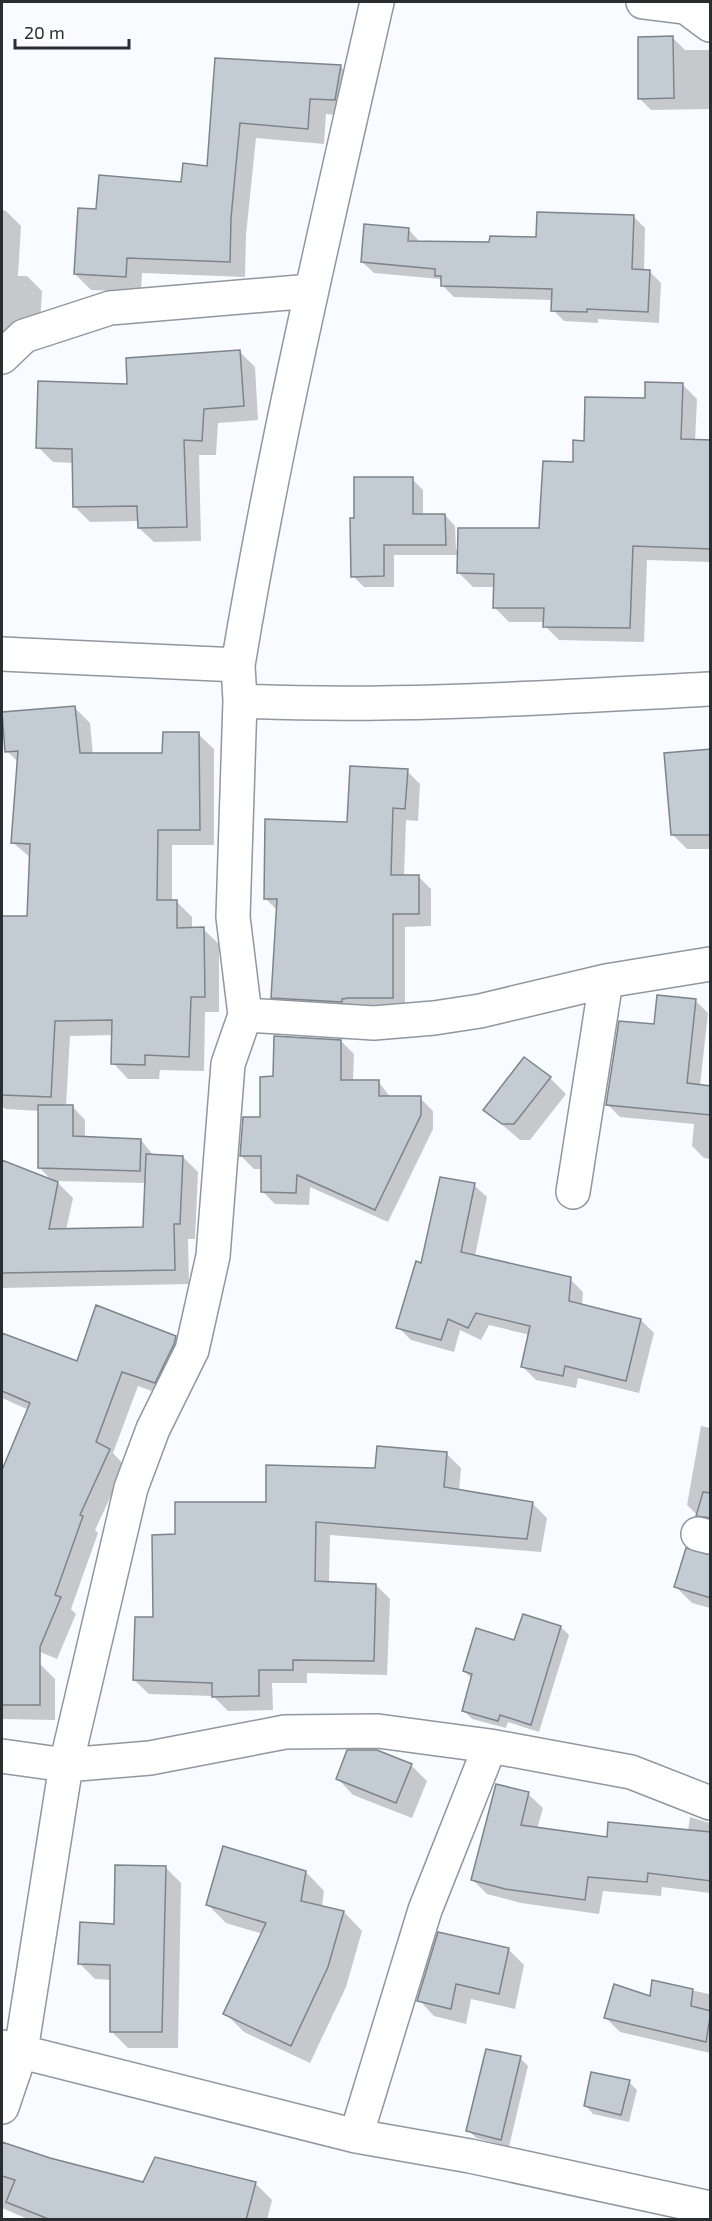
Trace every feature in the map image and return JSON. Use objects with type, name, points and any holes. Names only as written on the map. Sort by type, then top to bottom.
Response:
[{"type":"street","points":[[2,2107],[11,2049],[66,1765],[131,1488],[153,1430],[192,1350],[213,1256],[228,1064],[244,1015],[233,917],[240,700],[238,665],[260,532],[311,291],[377,2]]},
{"type":"street","points":[[643,2],[681,4],[711,25]]},
{"type":"street","points":[[2,357],[24,336],[110,308],[311,291]]},
{"type":"street","points":[[2,654],[238,665]]},
{"type":"street","points":[[240,700],[307,704],[492,700],[711,688]]},
{"type":"street","points":[[244,1015],[374,1023],[434,1018],[480,1011],[606,981],[711,964]]},
{"type":"street","points":[[573,1192],[606,981]]},
{"type":"street","points":[[2,1756],[66,1765],[150,1758],[285,1732],[378,1731],[490,1746],[631,1772],[711,1803]]},
{"type":"street","points":[[356,2136],[425,1910],[490,1746]]},
{"type":"street","points":[[11,2049],[356,2136],[470,2157],[711,2208]]},
{"type":"building","points":[[673,36],[674,98],[638,99],[638,37]]},
{"type":"building","points":[[215,58],[341,65],[335,100],[310,99],[308,129],[240,123],[231,218],[230,262],[127,258],[126,277],[74,274],[78,208],[96,209],[99,175],[181,182],[183,163],[207,166]]},
{"type":"building","points":[[537,212],[634,215],[632,269],[650,270],[648,312],[587,309],[587,312],[551,311],[552,289],[441,286],[441,276],[435,276],[435,269],[361,262],[364,224],[409,228],[408,241],[489,242],[490,236],[536,237]]},
{"type":"building","points":[[240,350],[244,406],[204,409],[202,441],[184,440],[187,527],[138,528],[137,506],[73,507],[72,449],[36,448],[38,381],[127,384],[126,358]]},
{"type":"building","points":[[645,382],[683,383],[681,439],[711,440],[711,549],[633,546],[630,628],[543,627],[544,608],[493,608],[494,574],[457,573],[458,528],[539,528],[543,461],[573,462],[573,440],[584,441],[585,397],[645,398]]},
{"type":"building","points":[[354,477],[413,477],[413,514],[445,514],[446,545],[384,545],[384,576],[351,577],[350,518],[354,518]]},
{"type":"building","points":[[75,706],[80,753],[162,753],[163,732],[199,732],[200,830],[158,830],[157,900],[177,900],[177,928],[204,927],[205,997],[191,997],[189,1057],[145,1055],[145,1065],[111,1064],[112,1020],[55,1021],[51,1097],[2,1095],[2,916],[27,916],[30,844],[11,843],[18,751],[5,752],[2,712]]},
{"type":"building","points":[[711,749],[711,835],[671,835],[664,753]]},
{"type":"building","points":[[350,766],[408,769],[405,809],[393,808],[391,875],[419,875],[419,914],[393,914],[393,998],[348,998],[342,999],[342,1002],[271,998],[277,899],[264,899],[265,819],[347,822]]},
{"type":"building","points":[[657,995],[696,999],[687,1083],[711,1086],[711,1115],[606,1105],[619,1021],[654,1024]]},
{"type":"building","points":[[274,1036],[341,1040],[341,1080],[379,1080],[379,1096],[421,1096],[421,1115],[375,1210],[297,1175],[296,1193],[261,1192],[261,1156],[240,1156],[243,1117],[260,1117],[260,1077],[273,1076]]},
{"type":"building","points":[[524,1057],[551,1077],[514,1124],[502,1124],[483,1110]]},
{"type":"building","points":[[38,1105],[73,1105],[73,1136],[141,1139],[140,1171],[38,1168]]},
{"type":"building","points":[[146,1154],[183,1156],[180,1224],[174,1224],[175,1270],[2,1273],[2,1160],[58,1182],[49,1229],[143,1227]]},
{"type":"building","points":[[440,1177],[475,1183],[461,1252],[571,1277],[569,1301],[641,1319],[626,1381],[565,1366],[563,1376],[521,1367],[530,1326],[476,1313],[468,1328],[448,1319],[441,1340],[396,1328],[416,1261],[421,1263]]},
{"type":"building","points":[[96,1305],[176,1336],[155,1383],[122,1372],[96,1442],[110,1449],[80,1515],[83,1516],[55,1595],[61,1597],[40,1647],[40,1705],[2,1705],[2,1470],[30,1403],[2,1391],[2,1333],[77,1361]]},
{"type":"building","points":[[377,1446],[447,1452],[444,1487],[533,1502],[527,1539],[316,1522],[315,1581],[376,1584],[374,1661],[293,1660],[293,1670],[259,1670],[259,1696],[212,1697],[212,1683],[133,1680],[135,1617],[153,1617],[152,1535],[175,1534],[175,1502],[266,1502],[266,1465],[375,1468]]},
{"type":"building","points":[[703,1492],[711,1493],[711,1518],[696,1516]]},
{"type":"building","points":[[686,1548],[711,1555],[711,1598],[674,1587]]},
{"type":"building","points":[[523,1614],[561,1626],[531,1725],[500,1715],[498,1721],[462,1711],[472,1674],[463,1671],[476,1628],[514,1640]]},
{"type":"building","points":[[347,1750],[377,1750],[412,1764],[396,1803],[336,1779]]},
{"type":"building","points":[[496,1784],[529,1792],[521,1825],[607,1837],[608,1822],[711,1832],[711,1881],[648,1873],[647,1882],[588,1877],[585,1900],[505,1889],[471,1880]]},
{"type":"building","points":[[223,1846],[306,1871],[301,1901],[344,1911],[328,1967],[291,2046],[223,2014],[266,1923],[206,1905]]},
{"type":"building","points":[[115,1865],[166,1866],[162,2032],[110,2032],[110,1965],[78,1964],[80,1922],[114,1924]]},
{"type":"building","points":[[438,1932],[509,1948],[499,1994],[456,1984],[451,2009],[417,2001]]},
{"type":"building","points":[[652,1980],[693,1989],[691,2006],[711,2011],[706,2042],[604,2018],[614,1984],[650,1996]]},
{"type":"building","points":[[486,2049],[521,2056],[501,2140],[466,2131]]},
{"type":"building","points":[[591,2072],[630,2080],[621,2115],[584,2106]]},
{"type":"building","points":[[2,2142],[50,2158],[143,2182],[155,2157],[256,2182],[246,2220],[51,2220],[6,2202],[15,2180],[2,2176]]}]
